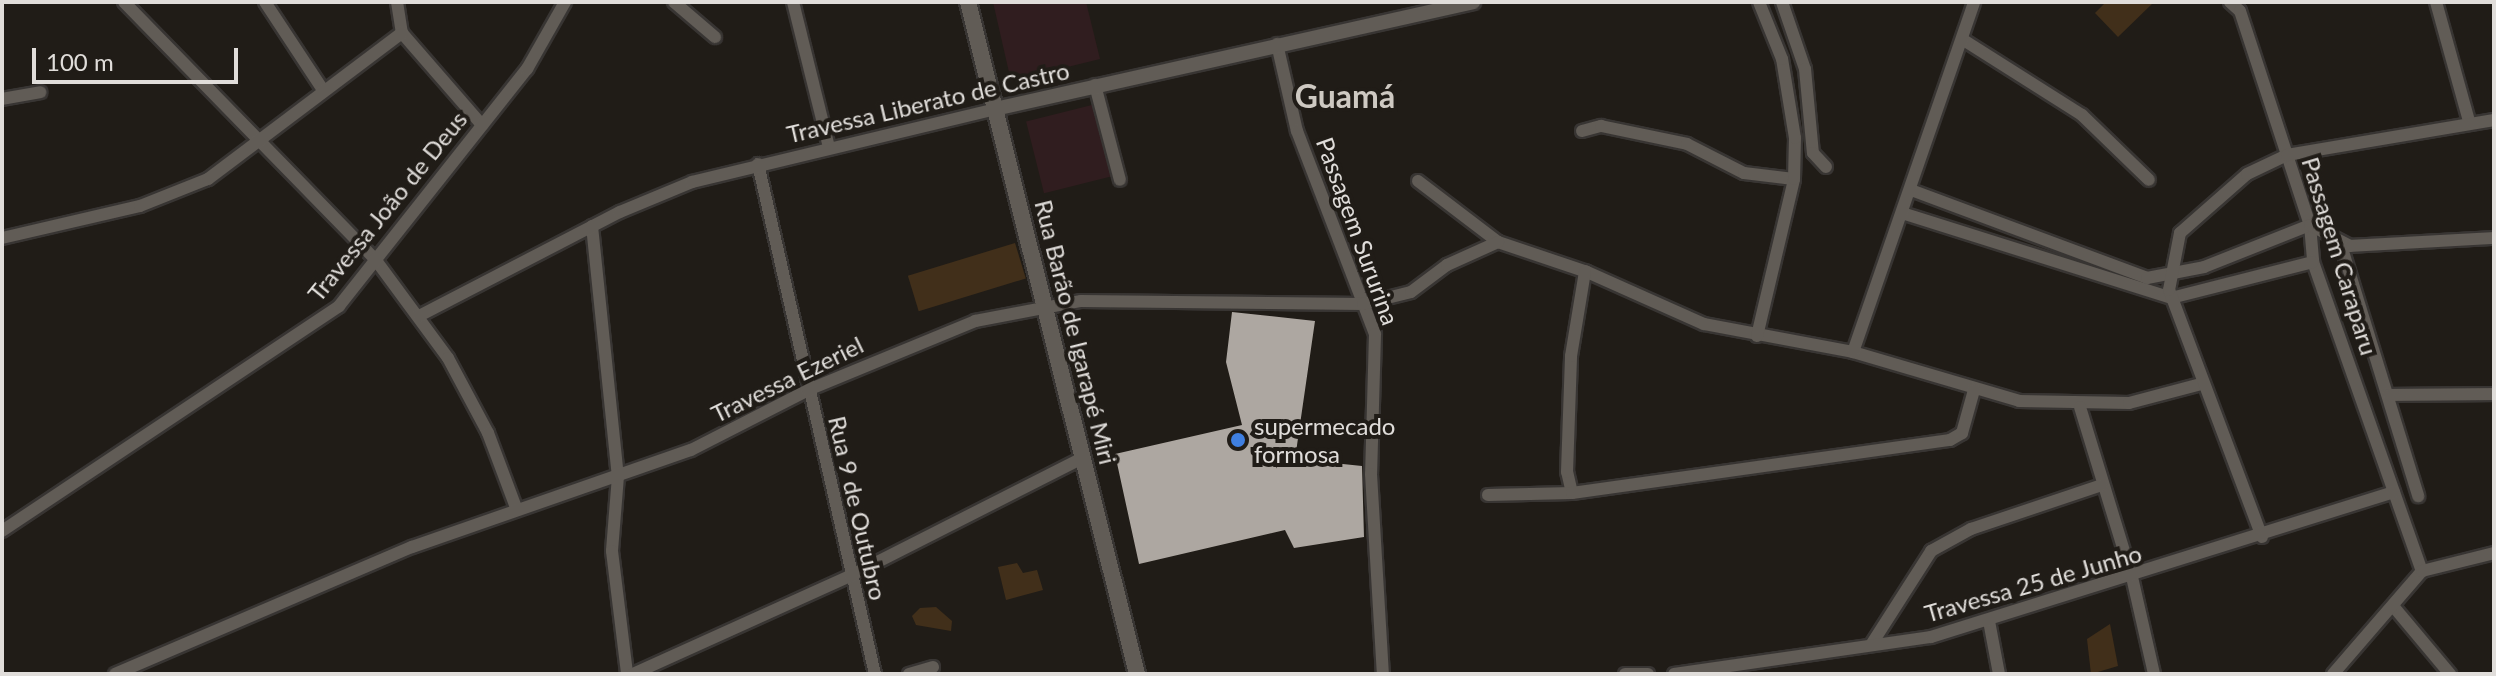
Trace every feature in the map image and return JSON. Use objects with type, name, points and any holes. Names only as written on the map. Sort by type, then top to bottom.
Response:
[{"type":"main road","name":"Rua Barão de Igarapé Miri","points":[[968,2],[1137,674]]},
{"type":"street","points":[[124,2],[375,259],[419,316],[488,433],[517,510]]},
{"type":"street","points":[[265,2],[323,90]]},
{"type":"street","points":[[397,2],[402,33],[482,125]]},
{"type":"street","name":"Travessa João de Deus","points":[[2,531],[322,320],[375,259],[527,69],[565,2]]},
{"type":"street","points":[[674,2],[715,37]]},
{"type":"street","points":[[793,2],[829,148]]},
{"type":"street","name":"Travessa Liberato de Castro","points":[[419,316],[592,226],[692,182],[1095,85],[1473,2]]},
{"type":"street","points":[[1757,336],[1794,179],[1793,112],[1782,59],[1759,2]]},
{"type":"street","points":[[1782,2],[1805,69],[1813,153],[1826,167]]},
{"type":"street","points":[[1853,352],[1965,41],[1974,2]]},
{"type":"street","points":[[2235,7],[2250,2]]},
{"type":"street","points":[[2436,2],[2469,121]]},
{"type":"street","name":"Passagem Caraparu","points":[[2235,7],[2310,225],[2313,262],[2422,571]]},
{"type":"street","points":[[2,238],[176,194],[260,143],[323,90],[402,33]]},
{"type":"street","points":[[1965,41],[2082,115],[2149,180]]},
{"type":"street","name":"Passagem Sururina","points":[[1277,44],[1297,131],[1375,334],[1371,474],[1383,674]]},
{"type":"street","points":[[1095,85],[1120,180]]},
{"type":"street","points":[[2,99],[40,92]]},
{"type":"street","points":[[2262,537],[2201,384],[2169,287],[2186,225],[2247,174],[2287,155],[2469,121],[2494,120]]},
{"type":"street","points":[[1582,131],[1601,126],[1687,144],[1744,173],[1794,179]]},
{"type":"street","name":"Rua 9 de Outubro","points":[[758,164],[808,390],[836,489],[850,576],[875,674]]},
{"type":"street","points":[[1418,181],[1498,242],[1585,271],[1676,316],[1757,336],[1853,352],[1974,390],[2080,407],[2129,403],[2201,384]]},
{"type":"street","points":[[1907,201],[2169,287],[2310,225],[2341,245],[2494,238]]},
{"type":"street","points":[[1907,201],[2169,287],[2313,262]]},
{"type":"street","points":[[592,226],[618,476],[612,551],[627,674]]},
{"type":"street","name":"Travessa Ezeriel","points":[[115,674],[412,547],[705,444],[808,390],[944,331],[1046,304],[1183,298],[1363,304],[1411,292],[1447,265],[1498,242]]},
{"type":"street","name":"Passagem Caraparu","points":[[2341,245],[2418,496]]},
{"type":"street","points":[[1572,493],[1567,472],[1571,356],[1585,271]]},
{"type":"street","points":[[1488,495],[1572,493],[1950,440],[1962,433],[1974,390]]},
{"type":"street","points":[[2389,395],[2494,394]]},
{"type":"street","points":[[2080,407],[2132,577],[2154,674]]},
{"type":"street","points":[[633,674],[850,576],[1083,458]]},
{"type":"street","points":[[1871,645],[1931,551],[1971,529],[2102,485]]},
{"type":"street","name":"Travessa 25 de Junho","points":[[1674,674],[1871,645],[1989,621],[2262,537],[2394,492]]},
{"type":"street","points":[[2333,674],[2422,571],[2494,553]]},
{"type":"street","points":[[2393,606],[2450,674]]},
{"type":"street","points":[[1989,621],[1999,674]]},
{"type":"street","points":[[909,674],[933,667]]},
{"type":"street","points":[[1625,674],[1648,674]]},
{"type":"shaded area","points":[[993,2],[1086,2],[1100,59],[1011,81]]},
{"type":"shaded area","points":[[2106,2],[2154,2],[2118,37],[2095,13]]},
{"type":"shaded area","points":[[1096,104],[1114,176],[1044,193],[1026,121]]},
{"type":"shaded area","points":[[1015,243],[1026,278],[919,311],[908,276]]},
{"type":"shaded area","points":[[1017,563],[1023,573],[1037,570],[1043,590],[1006,600],[998,567]]},
{"type":"shaded area","points":[[936,607],[952,621],[951,631],[916,625],[912,616],[920,608]]},
{"type":"shaded area","points":[[2110,624],[2118,666],[2091,674],[2087,639]]},
{"type":"building","name":"supermecado formosa","points":[[1232,312],[1315,321],[1295,459],[1362,466],[1364,537],[1294,548],[1285,530],[1139,564],[1115,454],[1242,425],[1226,362]]},
{"type":"place","name":"supermecado formosa","points":[[1238,440]]},
{"type":"district","name":"Guamá","points":[[1345,96]]}]
